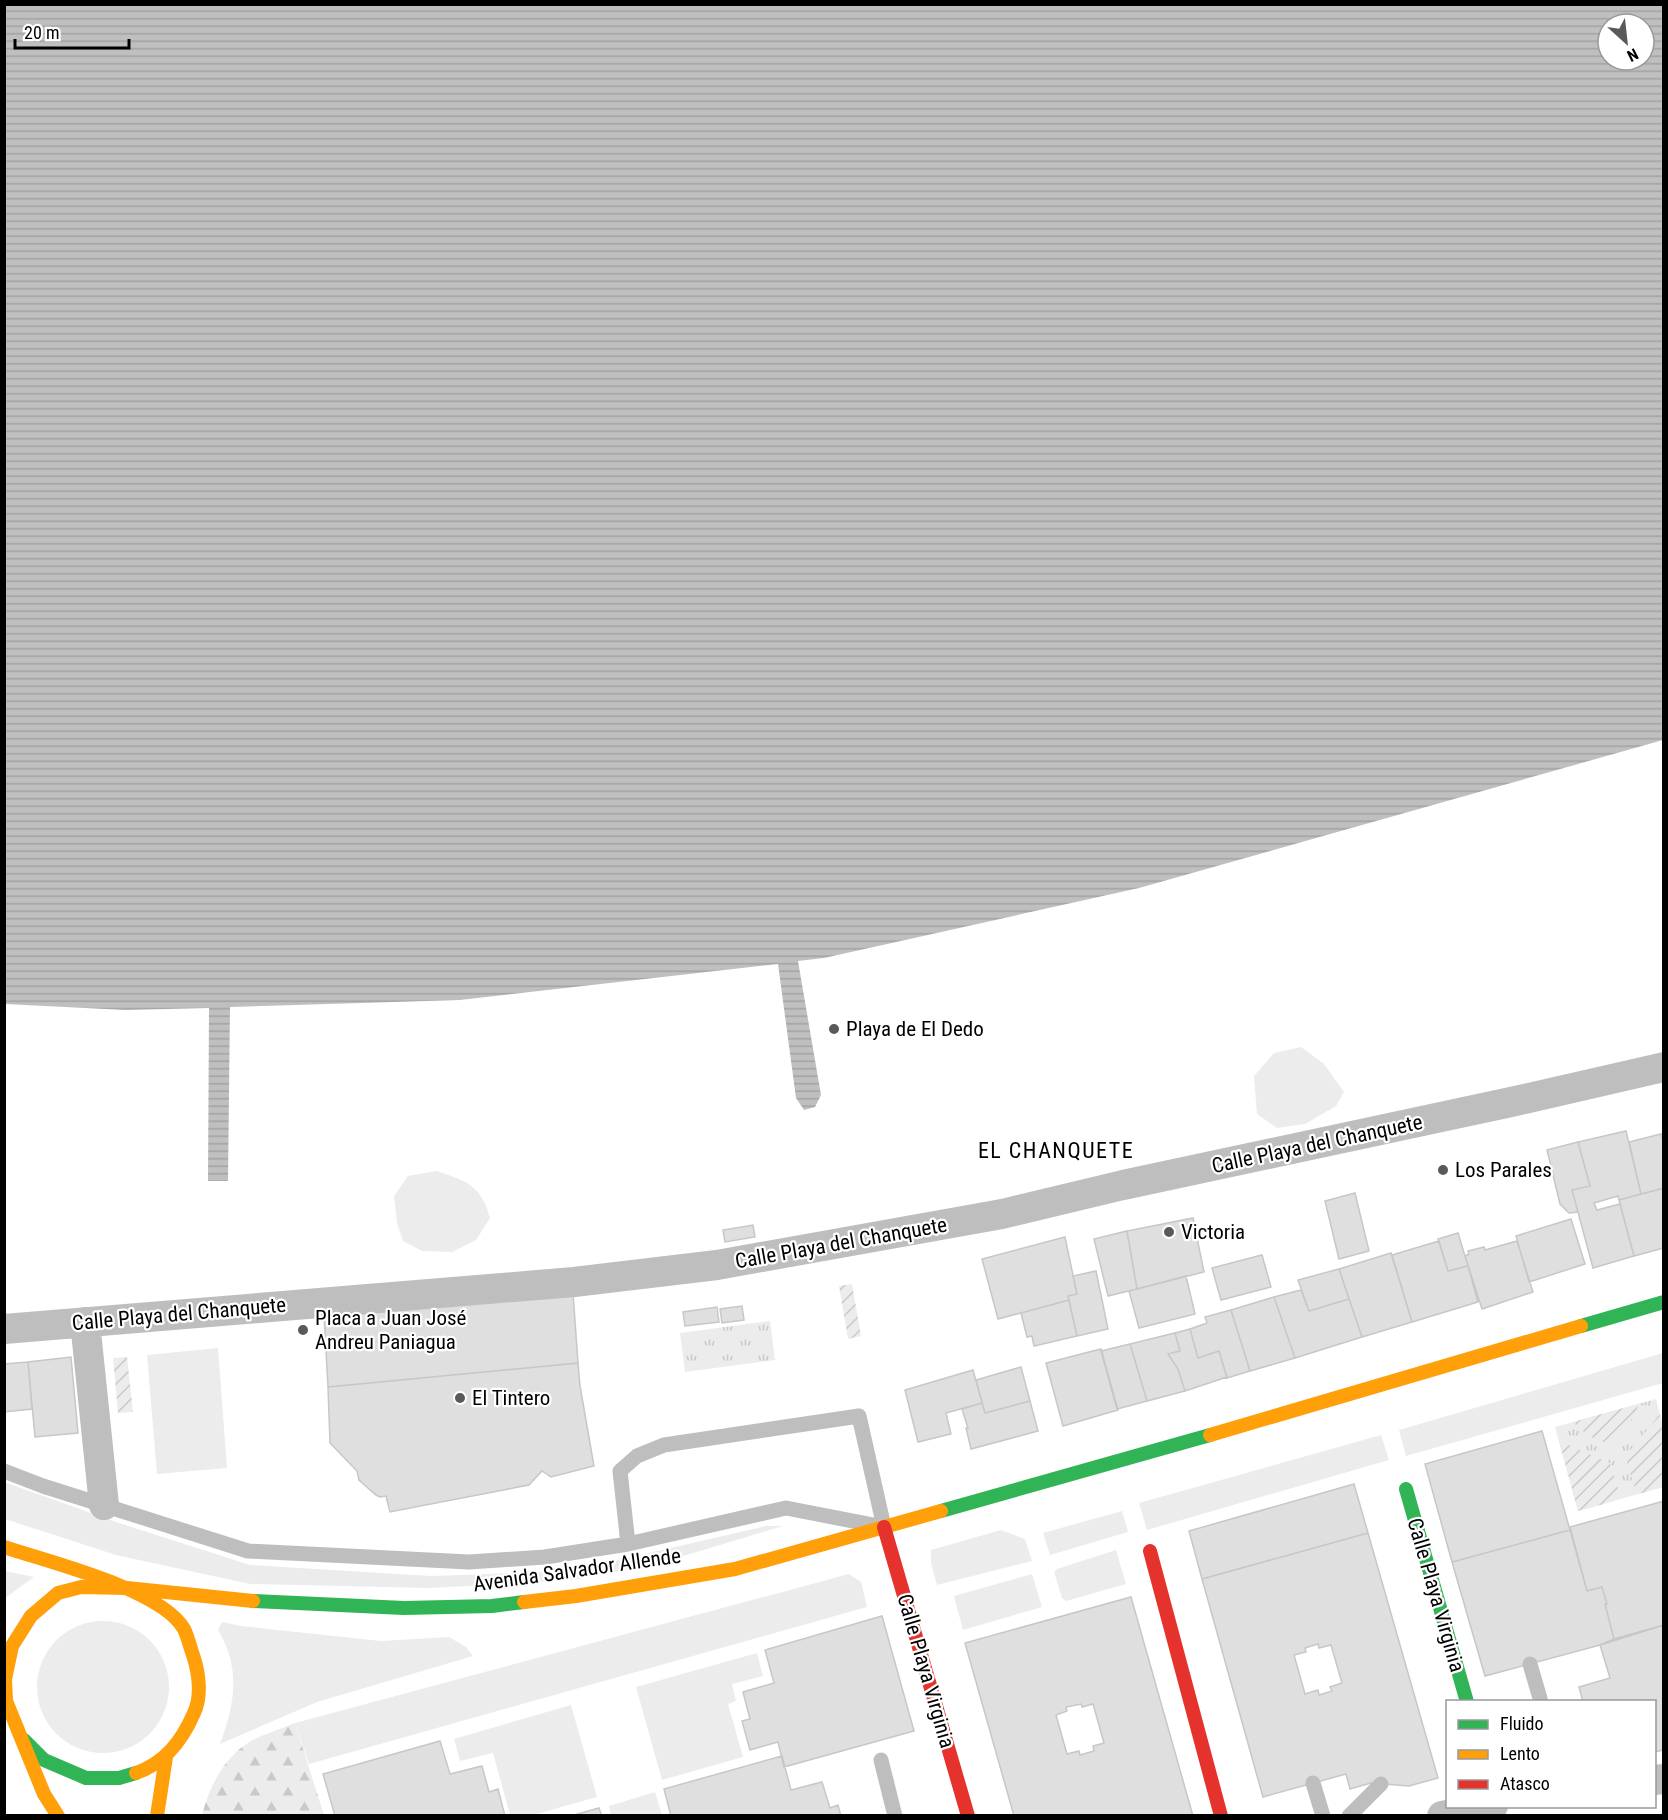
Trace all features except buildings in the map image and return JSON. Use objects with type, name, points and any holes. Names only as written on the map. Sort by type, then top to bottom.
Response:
[{"type":"main road","name":"Avenida Salvador Allende","points":[[127,1588],[161,1605],[184,1629],[199,1672],[196,1707],[186,1732],[165,1756],[147,1769],[119,1778],[86,1778],[44,1760],[21,1736],[5,1700],[5,1679],[12,1646],[31,1616],[58,1593],[81,1587],[127,1588],[264,1602],[404,1608],[492,1606],[576,1596],[735,1569],[1229,1430],[1664,1302]]},
{"type":"main road","name":"Calle Playa Virginia","points":[[1406,1489],[1467,1700]]},
{"type":"main road","name":"Calle Playa Virginia","points":[[884,1527],[968,1815]]},
{"type":"main road","points":[[4,1547],[127,1588]]},
{"type":"main road","points":[[1150,1551],[1221,1815]]},
{"type":"main road","points":[[21,1736],[44,1794],[58,1815]]},
{"type":"main road","points":[[157,1815],[165,1756]]},
{"type":"street","name":"Calle Playa del Chanquete","points":[[4,1329],[562,1283],[717,1265],[1002,1214],[1123,1185],[1476,1110],[1664,1067]]},
{"type":"street","points":[[85,1322],[104,1505]]},
{"type":"street","points":[[1443,1815],[1482,1808]]},
{"type":"lane","points":[[4,1471],[43,1486],[248,1551],[469,1562],[545,1557],[628,1544],[786,1508],[884,1527],[859,1416],[664,1445],[637,1456],[620,1471],[628,1544]]},
{"type":"lane","points":[[1530,1664],[1541,1700]]},
{"type":"lane","points":[[881,1760],[895,1815]]},
{"type":"lane","points":[[1313,1783],[1323,1815]]},
{"type":"lane","points":[[1349,1815],[1381,1784]]},
{"type":"green space","points":[[1301,1047],[1324,1064],[1344,1092],[1336,1106],[1305,1124],[1277,1128],[1257,1114],[1254,1076],[1274,1053]]},
{"type":"green space","points":[[436,1171],[456,1178],[477,1191],[490,1218],[476,1240],[452,1252],[422,1251],[403,1241],[397,1223],[394,1196],[408,1176]]},
{"type":"green space","points":[[852,1284],[861,1336],[848,1339],[839,1286]]},
{"type":"green space","points":[[770,1321],[775,1360],[685,1372],[680,1333]]},
{"type":"green space","points":[[218,1348],[227,1468],[157,1474],[147,1355]]},
{"type":"green space","points":[[1663,1353],[1663,1383],[1406,1456],[1399,1430]]},
{"type":"green space","points":[[127,1357],[133,1412],[118,1413],[113,1358]]},
{"type":"green space","points":[[1656,1399],[1663,1428],[1663,1487],[1578,1511],[1555,1427]]},
{"type":"green space","points":[[1638,1404],[1622,1434],[1610,1443],[1592,1438],[1573,1422]]},
{"type":"green space","points":[[1660,1414],[1663,1428],[1663,1487],[1642,1493],[1635,1489],[1627,1463],[1628,1453]]},
{"type":"green space","points":[[1381,1435],[1389,1460],[1147,1530],[1139,1503]]},
{"type":"green space","points":[[1559,1441],[1610,1463],[1619,1492],[1615,1501],[1578,1511]]},
{"type":"green space","points":[[4,1482],[119,1523],[250,1565],[431,1576],[571,1571],[766,1526],[783,1526],[670,1560],[574,1580],[430,1588],[250,1584],[116,1555],[5,1519]]},
{"type":"green space","points":[[1122,1511],[1128,1532],[1050,1555],[1043,1533]]},
{"type":"green space","points":[[1001,1530],[1025,1539],[1032,1561],[937,1585],[931,1563],[931,1550]]},
{"type":"green space","points":[[1116,1550],[1126,1584],[1066,1601],[1062,1598],[1054,1572],[1057,1569]]},
{"type":"green space","points":[[5,1571],[34,1577],[5,1598]]},
{"type":"green space","points":[[849,1574],[861,1582],[867,1607],[309,1764],[295,1723]]},
{"type":"green space","points":[[1032,1574],[1042,1607],[963,1630],[954,1596]]},
{"type":"green space","points":[[103,1621],[128,1626],[150,1640],[164,1662],[169,1687],[164,1712],[150,1734],[128,1748],[103,1753],[78,1748],[56,1734],[42,1712],[37,1687],[42,1662],[56,1640],[78,1626]]},
{"type":"green space","points":[[222,1622],[381,1641],[449,1637],[466,1647],[473,1656],[317,1702],[220,1744],[229,1715],[233,1686],[230,1658],[218,1630]]},
{"type":"green space","points":[[757,1653],[763,1676],[732,1684],[736,1701],[728,1704],[743,1757],[662,1780],[636,1687]]},
{"type":"green space","points":[[571,1705],[597,1797],[533,1815],[510,1815],[493,1753],[460,1761],[454,1739]]},
{"type":"green space","points":[[295,1723],[324,1815],[202,1815],[213,1784],[233,1755],[251,1741]]},
{"type":"green space","points":[[655,1792],[662,1815],[611,1815],[609,1806]]},
{"type":"shaded area","points":[[4,5],[1663,5],[1663,740],[1139,888],[824,958],[798,961],[821,1095],[815,1107],[804,1110],[796,1098],[778,964],[460,1000],[230,1007],[228,1181],[208,1181],[209,1008],[125,1010],[5,1004]]},
{"type":"traffic: fast","points":[[1581,1326],[1664,1302]]},
{"type":"traffic: fast","points":[[941,1511],[1210,1435]]},
{"type":"traffic: fast","points":[[1406,1489],[1466,1700]]},
{"type":"traffic: fast","points":[[253,1601],[404,1608],[492,1606],[524,1602]]},
{"type":"traffic: fast","points":[[24,1740],[44,1760],[86,1778],[119,1778],[136,1773]]},
{"type":"traffic: slow","points":[[1210,1435],[1581,1326]]},
{"type":"traffic: slow","points":[[524,1602],[576,1596],[735,1569],[941,1511]]},
{"type":"traffic: slow","points":[[4,1547],[129,1589],[172,1615],[184,1629],[198,1677],[199,1692],[196,1706],[184,1733],[171,1750],[156,1763],[136,1773]]},
{"type":"traffic: slow","points":[[58,1816],[44,1794],[6,1701],[5,1679],[12,1646],[31,1616],[58,1593],[81,1587],[127,1588],[253,1601]]},
{"type":"traffic: slow","points":[[157,1816],[166,1757]]},
{"type":"traffic: jam","points":[[884,1527],[968,1816]]},
{"type":"traffic: jam","points":[[1150,1551],[1221,1816]]},
{"type":"place","name":"Playa de El Dedo","points":[[834,1029]]},
{"type":"place","name":"Los Parales","points":[[1443,1170]]},
{"type":"place","name":"Victoria","points":[[1169,1232]]},
{"type":"place","name":"Placa a Juan José Andreu Paniagua","points":[[303,1330]]},
{"type":"place","name":"El Tintero","points":[[460,1398]]},
{"type":"district","name":"EL CHANQUETE","points":[[1056,1150]]}]
